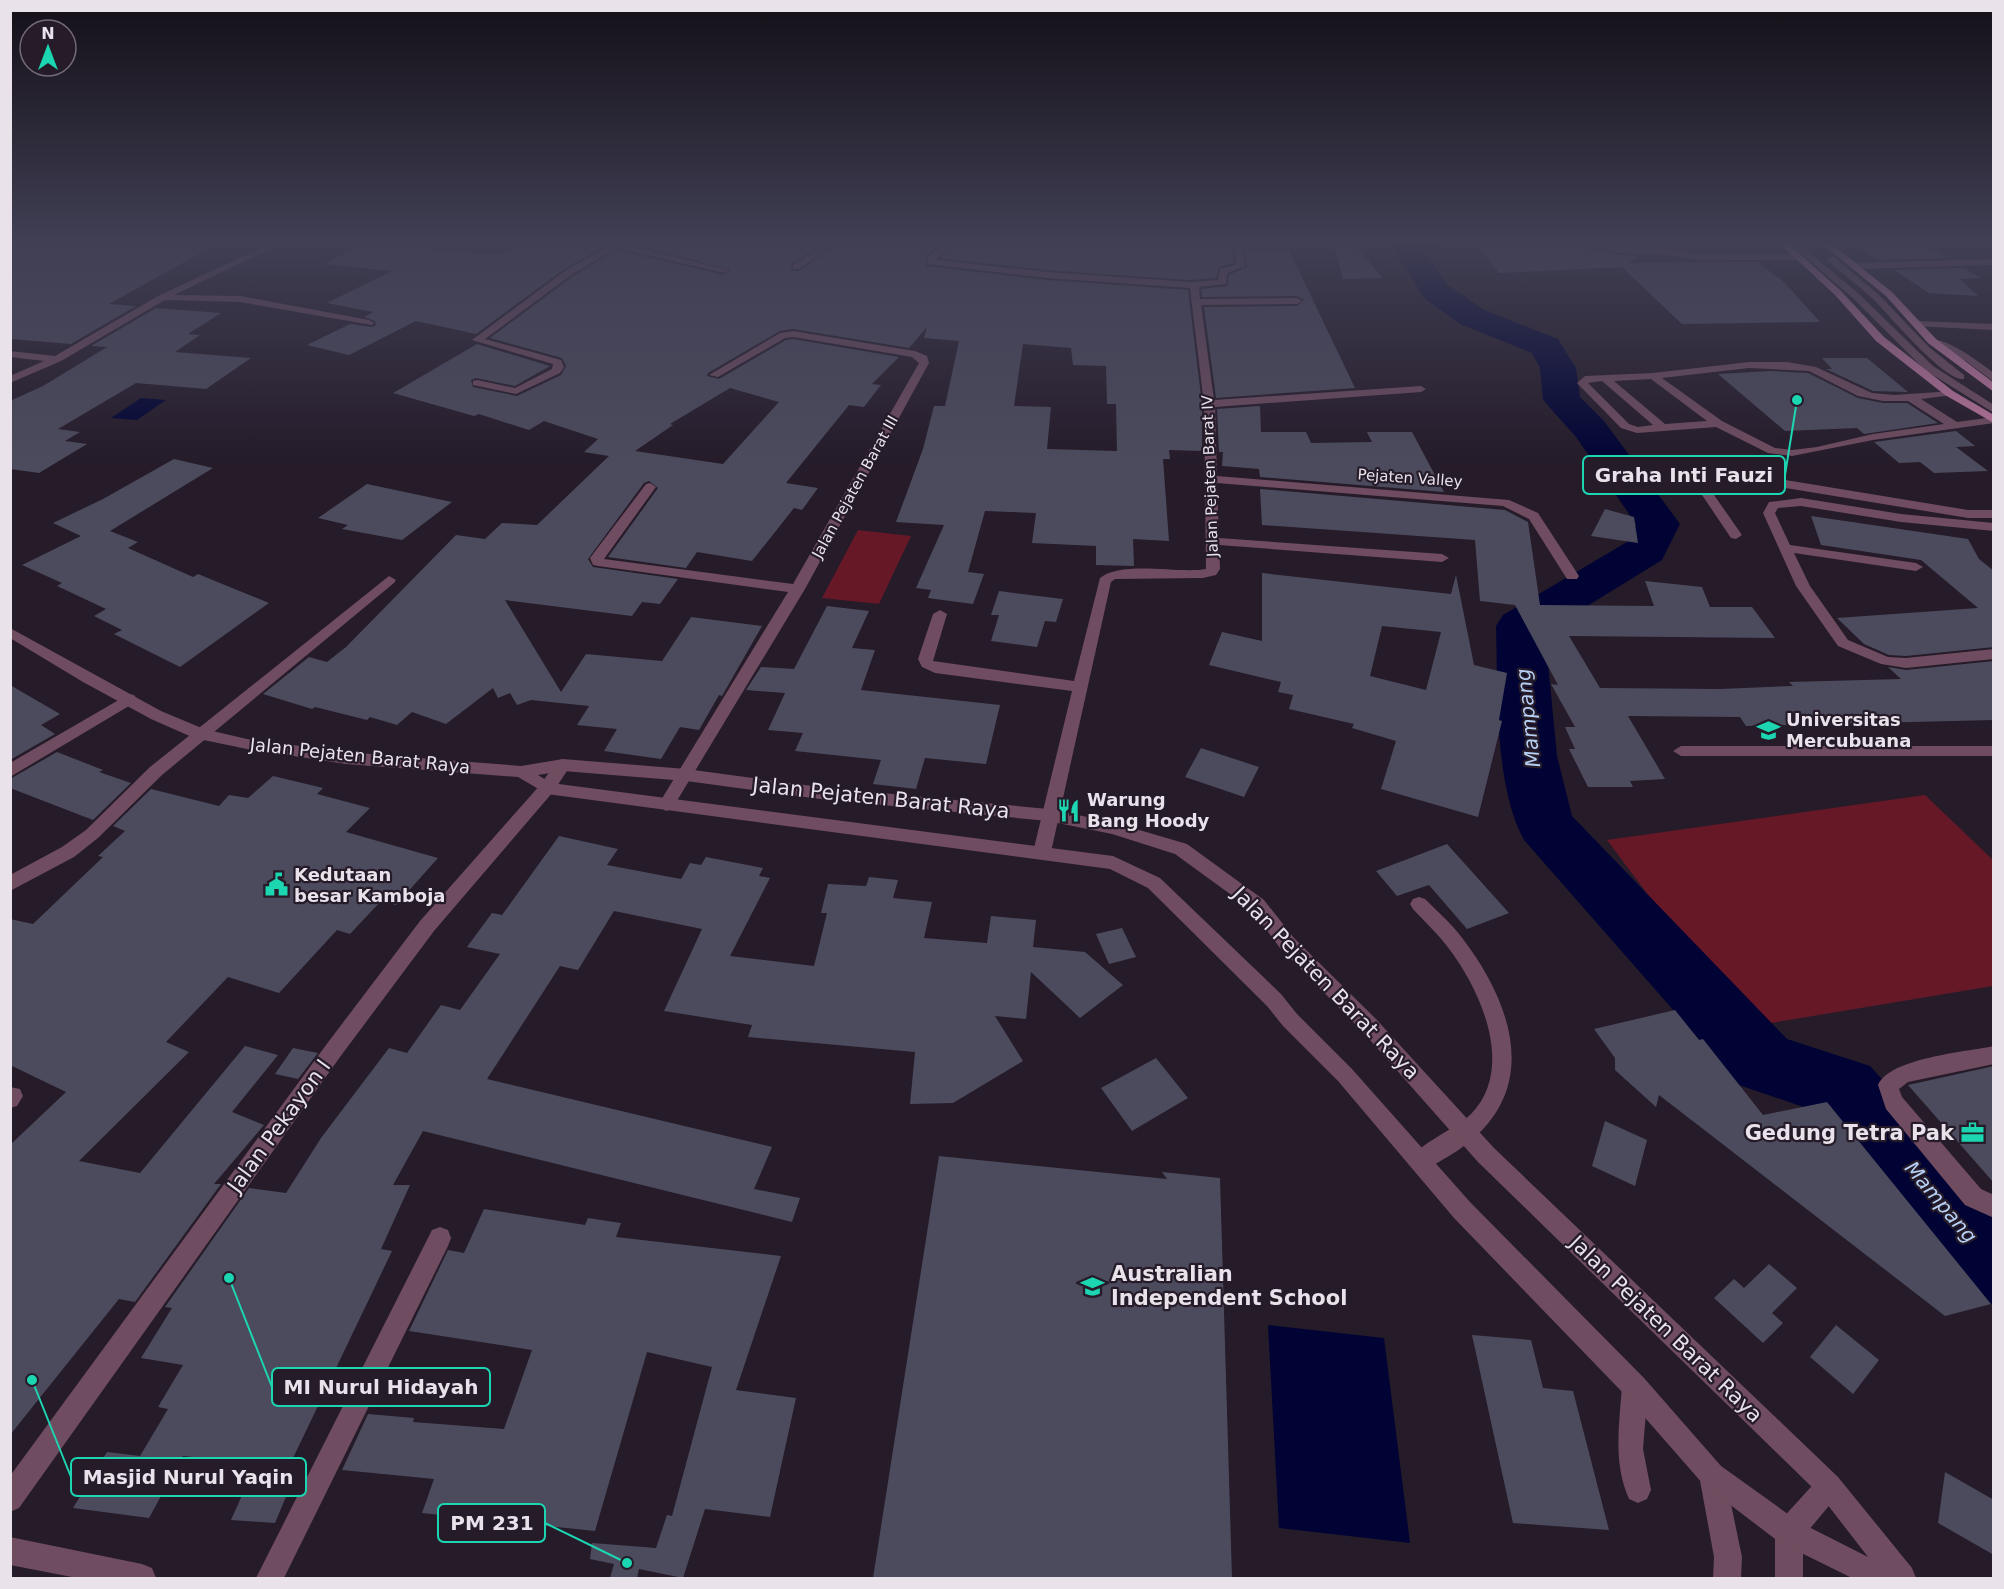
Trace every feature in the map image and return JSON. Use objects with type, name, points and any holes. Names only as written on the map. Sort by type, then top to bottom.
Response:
[{"type":"main road","points":[[1859,316],[1880,339],[1949,393],[1994,420]]},
{"type":"main road","points":[[1909,316],[1932,341],[1994,389]]},
{"type":"street","points":[[10,380],[57,359],[130,316]]},
{"type":"street","points":[[329,316],[369,324]]},
{"type":"street","points":[[477,383],[516,391],[558,369],[557,362],[477,340],[508,316]]},
{"type":"street","name":"Jalan Pejaten Barat IV","points":[[1042,852],[1048,815],[1082,687],[1105,581],[1111,576],[1122,574],[1211,573],[1213,569],[1209,404],[1198,316]]},
{"type":"street","points":[[1876,316],[1929,368],[1994,410]]},
{"type":"street","points":[[1894,316],[1926,350],[1994,400]]},
{"type":"street","points":[[1916,324],[1994,327]]},
{"type":"street","name":"Jalan Pejaten Barat III","points":[[666,805],[798,589],[924,363],[923,358],[915,354],[793,334],[783,335],[714,375]]},
{"type":"street","points":[[1932,341],[1970,359],[1994,379]]},
{"type":"street","points":[[10,354],[57,359]]},
{"type":"street","points":[[1718,423],[1637,430],[1625,426],[1582,383],[1584,379],[1653,376],[1709,367],[1803,366],[1823,372],[1864,395],[1908,396],[1949,393]]},
{"type":"street","points":[[1653,376],[1718,423],[1772,451],[1792,453],[1817,450],[1873,437],[1994,420]]},
{"type":"street","points":[[1603,377],[1663,428]]},
{"type":"street","points":[[1209,404],[1421,389]]},
{"type":"street","points":[[1908,396],[1957,427]]},
{"type":"street","name":"Pejaten Valley","points":[[1210,479],[1505,503],[1528,512],[1538,520],[1572,576]]},
{"type":"street","points":[[1736,535],[1708,495],[1717,481],[1774,482],[1968,514],[1994,514]]},
{"type":"street","points":[[650,487],[597,558],[598,562],[798,589]]},
{"type":"street","points":[[1994,527],[1901,518],[1829,505],[1784,503],[1773,505],[1769,513],[1812,602],[1843,643],[1864,654],[1886,661],[1906,663],[1994,654]]},
{"type":"street","points":[[1212,541],[1442,558]]},
{"type":"street","points":[[1785,548],[1916,567]]},
{"type":"street","points":[[10,884],[68,852],[92,834],[156,771],[389,580]]},
{"type":"street","points":[[940,614],[925,659],[927,664],[935,668],[1082,687]]},
{"type":"street","name":"Jalan Pejaten Barat Raya","points":[[10,632],[88,679],[156,715],[200,734],[247,744],[346,758],[521,772],[563,765],[686,775],[820,793],[1048,815],[1112,828],[1181,849],[1258,905],[1287,943],[1369,1024],[1466,1133],[1829,1486],[1902,1578]]},
{"type":"street","points":[[10,771],[129,699]]},
{"type":"street","points":[[1681,751],[1994,750]]},
{"type":"street","name":"Jalan Pekayon I","points":[[10,1499],[333,1051],[427,926],[547,788],[563,765]]},
{"type":"street","name":"Jalan Pejaten Barat Raya","points":[[521,772],[547,788],[1042,852],[1113,864],[1154,883],[1274,1000],[1421,1161],[1462,1210],[1635,1387],[1712,1475],[1789,1532],[1880,1578]]},
{"type":"street","points":[[1419,904],[1462,951],[1492,1013],[1501,1039],[1504,1065],[1492,1103],[1466,1133],[1421,1161]]},
{"type":"street","points":[[1994,1055],[1903,1074],[1888,1085],[1893,1102],[1973,1197],[1994,1207]]},
{"type":"street","points":[[270,1578],[440,1238]]},
{"type":"street","points":[[1635,1387],[1630,1449],[1638,1490]]},
{"type":"street","points":[[1712,1475],[1728,1557],[1727,1578]]},
{"type":"street","points":[[1789,1578],[1789,1532],[1829,1486]]},
{"type":"street","points":[[10,1551],[142,1578]]},
{"type":"shaded area","points":[[141,398],[166,400],[137,420],[111,418]]},
{"type":"shaded area","points":[[858,530],[911,536],[879,604],[822,598]]},
{"type":"shaded area","points":[[1925,795],[1993,860],[1993,986],[1747,1027],[1607,840]]},
{"type":"shaded area","points":[[1268,1325],[1384,1338],[1410,1543],[1279,1528]]},
{"type":"building","points":[[10,316],[119,316],[71,344],[10,339]]},
{"type":"building","points":[[142,316],[216,316],[188,334],[200,335],[175,352],[251,358],[206,389],[136,383],[58,429],[80,432],[65,441],[87,444],[39,473],[10,469],[10,401],[43,386],[107,347],[91,346]]},
{"type":"building","points":[[500,316],[476,334],[416,321],[349,355],[307,345],[350,324],[372,327],[376,325],[375,321],[364,317]]},
{"type":"building","points":[[519,316],[1191,316],[1202,404],[1202,451],[1169,450],[1170,459],[1163,459],[1169,541],[1133,539],[1134,566],[1096,565],[1096,546],[1032,543],[1036,513],[985,511],[968,572],[984,574],[973,604],[928,598],[931,590],[916,588],[944,525],[896,522],[923,449],[934,406],[945,406],[959,341],[924,338],[927,327],[909,348],[793,329],[780,331],[708,373],[707,376],[719,379],[786,340],[793,339],[899,357],[872,384],[881,385],[864,407],[849,405],[786,483],[818,488],[802,510],[794,508],[752,561],[697,552],[686,568],[608,557],[658,488],[649,481],[644,483],[588,559],[593,567],[678,579],[660,604],[642,602],[632,616],[505,600],[561,692],[586,654],[662,661],[691,617],[762,626],[722,696],[719,695],[699,730],[680,727],[661,759],[604,751],[617,729],[577,725],[589,706],[531,700],[517,705],[510,693],[498,698],[493,688],[446,724],[412,712],[397,725],[370,717],[367,720],[315,707],[312,709],[263,694],[309,657],[327,662],[346,647],[456,535],[485,539],[502,523],[537,525],[609,456],[584,452],[598,439],[544,421],[529,430],[479,414],[474,416],[393,393],[477,344],[550,366],[515,386],[476,378],[471,380],[473,387],[517,396],[561,375],[566,366],[562,358],[490,338]],"holes":[[[1023,344],[1071,348],[1073,365],[1106,366],[1107,404],[1116,404],[1117,451],[1047,449],[1051,407],[1014,406]],[[730,388],[779,402],[723,464],[635,451],[673,425],[670,424]]]},
{"type":"building","points":[[1205,316],[1321,316],[1355,388],[1216,398]]},
{"type":"building","points":[[1674,316],[1815,316],[1820,322],[1682,324]]},
{"type":"building","points":[[1822,358],[1867,358],[1908,392],[1873,391],[1826,369],[1832,369]]},
{"type":"building","points":[[1771,371],[1808,373],[1858,398],[1883,403],[1907,403],[1938,423],[1864,434],[1857,428],[1785,431],[1718,374]]},
{"type":"building","points":[[1260,406],[1261,432],[1306,432],[1311,443],[1372,442],[1367,432],[1412,432],[1444,492],[1260,477],[1259,469],[1222,466],[1223,452],[1219,452],[1217,409]]},
{"type":"building","points":[[1956,431],[1975,446],[1956,447],[1988,471],[1934,473],[1920,462],[1899,463],[1874,442]]},
{"type":"building","points":[[174,459],[213,468],[110,531],[138,542],[128,548],[193,577],[198,574],[269,603],[180,667],[114,634],[122,630],[94,616],[106,609],[57,586],[62,583],[22,565],[81,536],[53,523],[103,499]]},
{"type":"building","points":[[367,484],[452,502],[402,540],[342,529],[348,525],[318,518]]},
{"type":"building","points":[[1260,489],[1505,510],[1528,522],[1540,605],[1654,606],[1645,581],[1702,587],[1710,607],[1752,607],[1775,638],[1569,636],[1600,688],[1720,689],[1793,686],[1789,682],[1901,679],[1888,667],[1906,670],[1994,661],[1994,720],[1746,726],[1740,717],[1628,716],[1665,779],[1630,781],[1633,787],[1588,787],[1569,749],[1575,749],[1565,727],[1575,727],[1551,684],[1558,685],[1515,605],[1480,601],[1475,540],[1262,525]]},
{"type":"building","points":[[1605,509],[1634,517],[1638,543],[1591,536]]},
{"type":"building","points":[[1811,516],[1968,539],[1979,559],[1994,571],[1994,647],[1906,656],[1889,655],[1864,644],[1837,618],[1978,608],[1921,560],[1821,545]]},
{"type":"building","points":[[1262,573],[1451,594],[1456,575],[1474,665],[1507,673],[1499,720],[1502,721],[1478,817],[1381,789],[1396,741],[1352,728],[1354,724],[1289,709],[1293,695],[1278,692],[1281,682],[1209,665],[1222,632],[1262,641]],"holes":[[[1382,626],[1441,632],[1426,690],[1370,676]]]},
{"type":"building","points":[[999,591],[1063,599],[1056,622],[1045,621],[1037,647],[991,641],[999,615],[991,615]]},
{"type":"building","points":[[827,606],[869,611],[852,648],[875,650],[861,690],[1000,705],[986,764],[925,758],[916,789],[873,784],[881,760],[795,751],[803,733],[768,730],[785,693],[746,690],[761,667],[794,669]]},
{"type":"building","points":[[10,685],[60,714],[41,725],[55,734],[10,760]]},
{"type":"building","points":[[1201,748],[1259,767],[1244,797],[1185,777]]},
{"type":"building","points":[[57,752],[103,770],[99,772],[131,783],[93,820],[10,788],[10,779]]},
{"type":"building","points":[[273,776],[323,788],[317,794],[370,808],[346,832],[438,858],[396,905],[381,901],[350,934],[337,930],[279,993],[228,977],[166,1042],[189,1052],[79,1161],[140,1173],[245,1046],[278,1055],[232,1112],[264,1125],[214,1184],[221,1184],[135,1302],[119,1299],[10,1435],[10,1145],[66,1092],[10,1065],[10,919],[33,924],[103,857],[98,856],[125,831],[113,826],[151,789],[219,806],[229,795],[248,798]]},
{"type":"building","points":[[559,836],[618,849],[607,865],[681,879],[690,863],[701,865],[706,857],[763,868],[759,876],[770,878],[730,956],[814,966],[827,913],[821,913],[828,884],[866,886],[869,877],[898,880],[893,898],[932,902],[924,938],[987,943],[991,916],[1036,920],[1033,947],[1085,952],[1123,985],[1080,1018],[1031,972],[1026,1019],[995,1016],[1023,1061],[953,1103],[910,1104],[915,1052],[748,1037],[752,1025],[664,1011],[702,929],[614,911],[578,970],[560,966],[487,1079],[772,1147],[754,1189],[800,1198],[792,1222],[423,1131],[393,1185],[410,1185],[381,1249],[392,1251],[283,1479],[293,1480],[275,1523],[231,1520],[256,1464],[183,1456],[149,1518],[73,1508],[107,1452],[140,1456],[168,1409],[158,1407],[183,1365],[141,1358],[172,1308],[165,1307],[249,1188],[286,1193],[321,1138],[389,1048],[407,1053],[441,1005],[460,1010],[500,954],[467,947],[492,913],[502,915]]},
{"type":"building","points":[[1447,844],[1509,913],[1467,929],[1429,885],[1397,896],[1376,871]]},
{"type":"building","points":[[1122,928],[1136,957],[1109,964],[1096,934]]},
{"type":"building","points":[[1675,1010],[1699,1040],[1703,1039],[1763,1115],[1827,1102],[1991,1304],[1945,1316],[1659,1095],[1656,1107],[1615,1070],[1615,1058],[1594,1029]]},
{"type":"building","points":[[293,1048],[318,1053],[298,1079],[275,1074]]},
{"type":"building","points":[[1156,1058],[1188,1098],[1132,1131],[1101,1088]]},
{"type":"building","name":"Gedung Tetra Pak","points":[[1994,1066],[1994,1183],[1908,1085]]},
{"type":"building","points":[[1605,1121],[1647,1140],[1635,1186],[1592,1166]]},
{"type":"building","points":[[939,1156],[1167,1179],[1162,1172],[1220,1178],[1232,1578],[873,1578]]},
{"type":"building","points":[[484,1209],[585,1225],[588,1218],[621,1223],[616,1237],[781,1256],[736,1390],[796,1398],[770,1517],[705,1509],[683,1578],[639,1569],[637,1578],[610,1578],[614,1564],[590,1559],[592,1543],[656,1548],[667,1515],[672,1516],[712,1367],[647,1352],[595,1531],[422,1513],[434,1479],[342,1470],[368,1414],[414,1418],[413,1422],[504,1429],[532,1350],[409,1331],[448,1250],[464,1253]]},
{"type":"building","points":[[1769,1264],[1797,1288],[1772,1313],[1783,1323],[1763,1343],[1714,1298],[1734,1279],[1744,1288]]},
{"type":"building","points":[[1836,1325],[1879,1360],[1853,1394],[1810,1357]]},
{"type":"building","points":[[1472,1335],[1531,1340],[1543,1388],[1573,1391],[1609,1530],[1513,1523]]},
{"type":"building","points":[[1945,1472],[1994,1500],[1994,1555],[1938,1523]]},
{"type":"waterway","name":"Mampang","points":[[1471,316],[1546,346],[1558,368],[1562,400],[1590,429],[1658,524],[1646,550],[1520,626],[1529,756],[1545,825],[1764,1063],[1845,1089],[1994,1265]]},
{"type":"place","name":"Graha Inti Fauzi","points":[[1797,400]]},
{"type":"place","name":"Universitas Mercubuana","points":[[1768,730]]},
{"type":"place","name":"Warung Bang Hoody","points":[[1069,810]]},
{"type":"place","name":"Kedutaan besar Kamboja","points":[[276,885]]},
{"type":"place","name":"Gedung Tetra Pak","points":[[1972,1133]]},
{"type":"place","name":"MI Nurul Hidayah","points":[[229,1278]]},
{"type":"place","name":"Australian Independent School","points":[[1093,1286]]},
{"type":"place","name":"Masjid Nurul Yaqin","points":[[32,1380]]},
{"type":"place","name":"PM 231","points":[[627,1563]]}]
